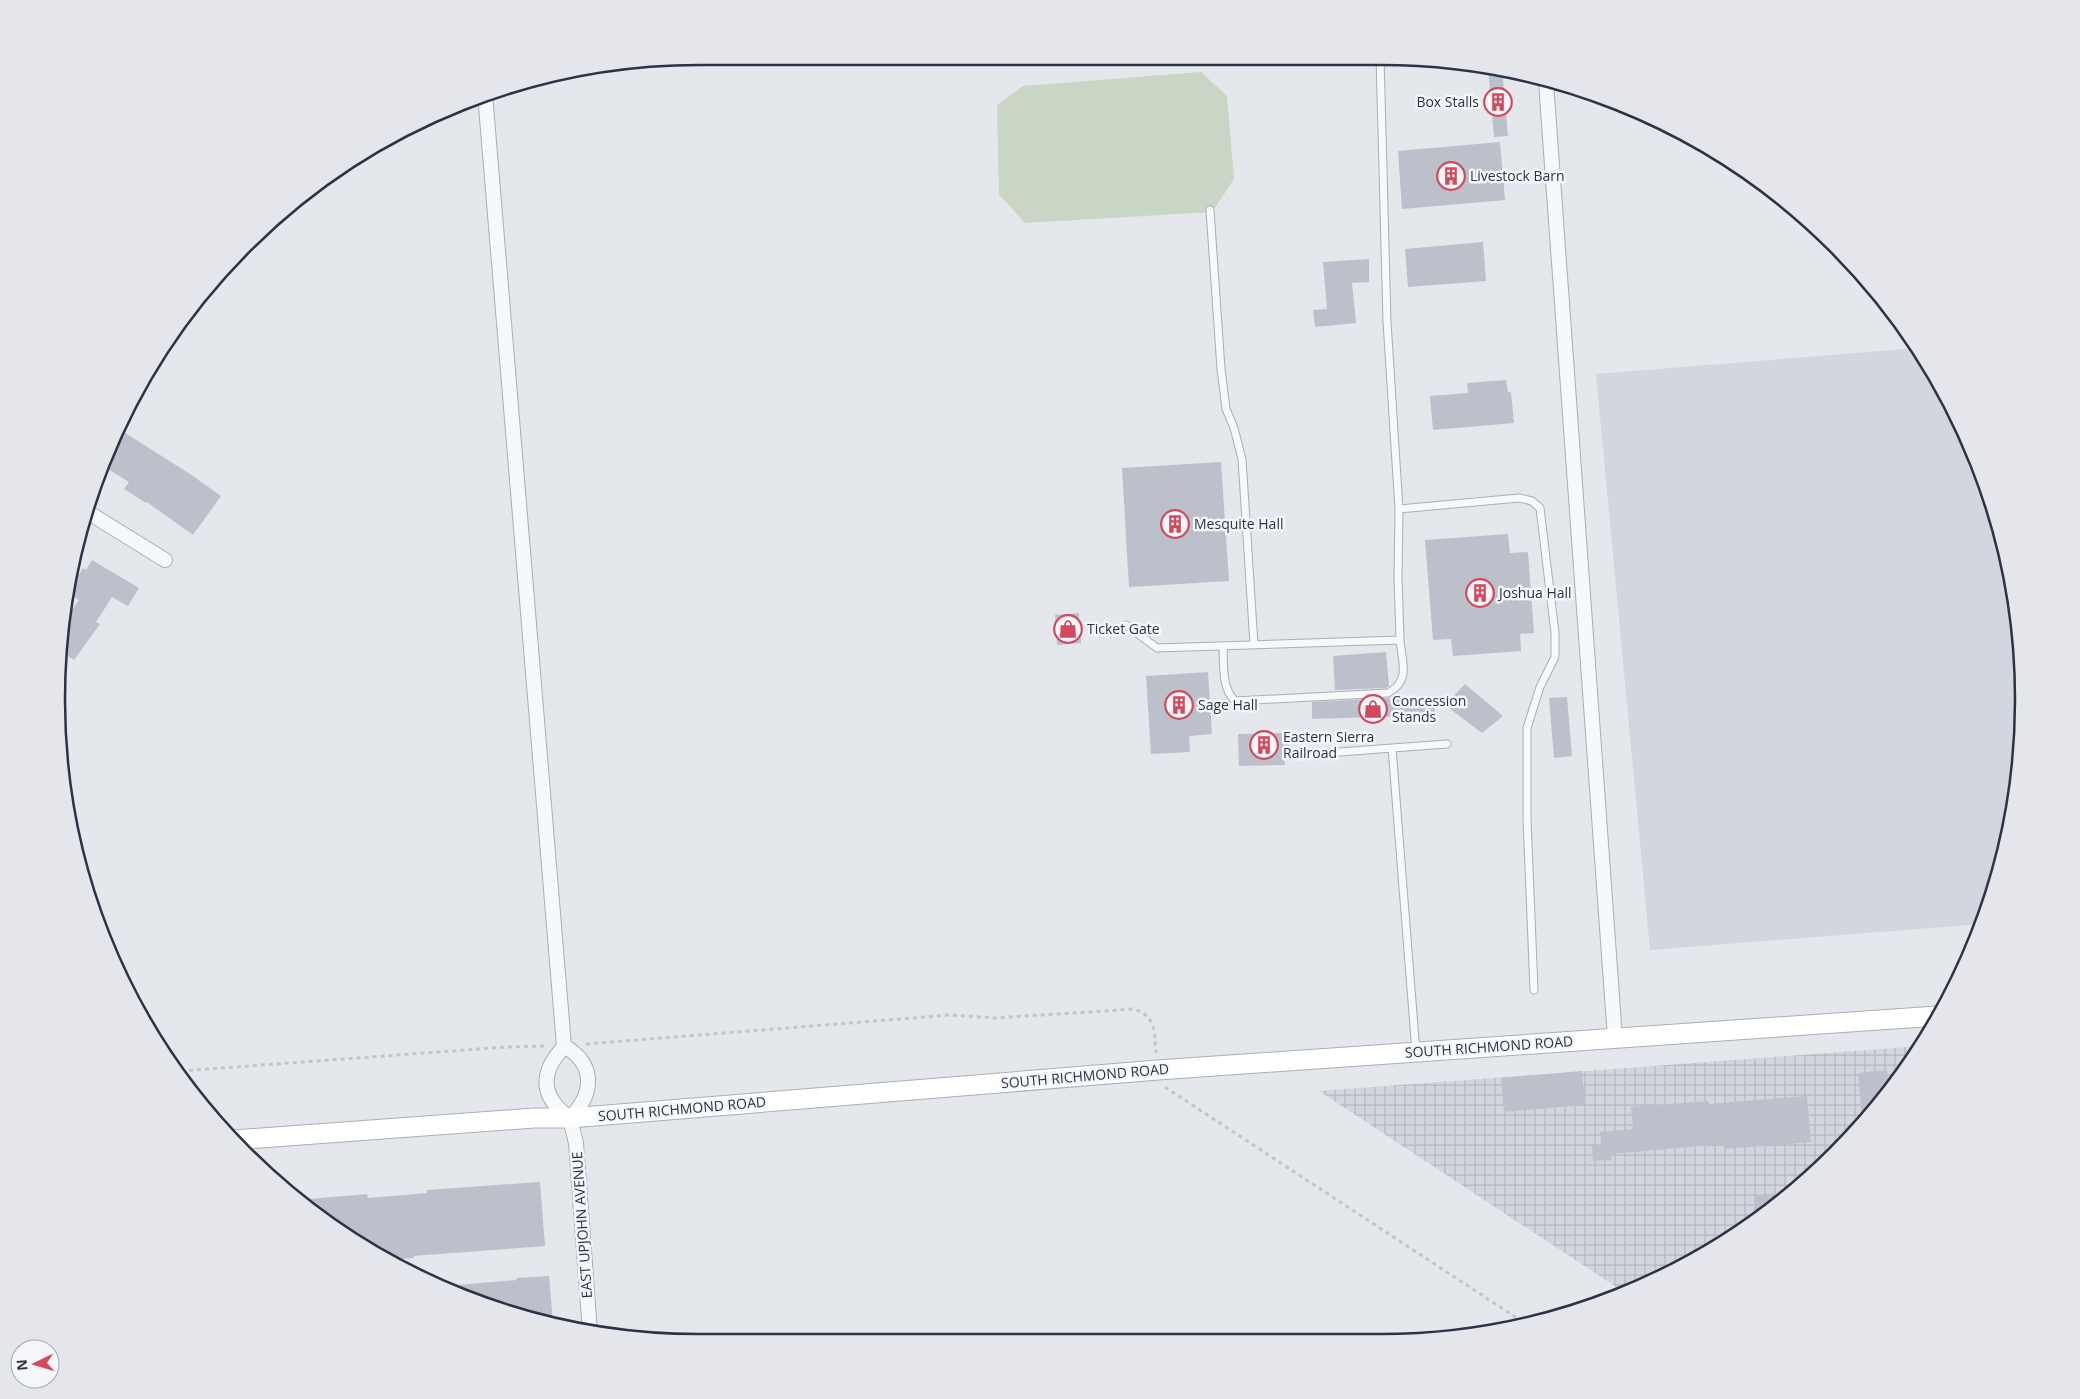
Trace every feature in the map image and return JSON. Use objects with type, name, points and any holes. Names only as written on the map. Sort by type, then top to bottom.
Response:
[{"type":"street","points":[[1546,87],[1615,1038]]},
{"type":"street","points":[[486,103],[564,1046],[549,1070],[548,1093],[552,1103],[570,1118],[587,1095],[588,1079],[577,1055],[564,1046]]},
{"type":"street","points":[[93,515],[165,560]]},
{"type":"street","name":"SOUTH RICHMOND ROAD","points":[[243,1139],[534,1118],[570,1118],[1138,1072],[1930,1016]]},
{"type":"street","name":"EAST UPJOHN AVENUE","points":[[570,1118],[576,1146],[589,1324]]},
{"type":"lane","points":[[1223,646],[1225,684],[1230,696],[1235,701],[1388,693],[1398,688],[1403,679],[1398,577],[1399,509],[1387,322],[1380,65]]},
{"type":"lane","points":[[1210,210],[1221,369],[1226,409],[1242,459],[1254,644]]},
{"type":"lane","points":[[1399,509],[1519,498],[1532,501],[1540,508],[1555,633],[1555,657],[1540,687],[1527,728],[1534,990]]},
{"type":"lane","points":[[1126,625],[1157,648],[1400,640]]},
{"type":"lane","points":[[1314,754],[1447,744]]},
{"type":"lane","points":[[1392,748],[1416,1052]]},
{"type":"shaded area","points":[[1909,349],[1950,419],[1967,457],[1993,535],[2010,617],[2014,658],[2015,700],[2010,782],[1993,864],[1973,925],[1650,950],[1596,374]]},
{"type":"shaded area","points":[[1911,1047],[1884,1086],[1858,1118],[1799,1177],[1767,1203],[1698,1249],[1661,1269],[1618,1288],[1319,1091]]},
{"type":"green space","points":[[1201,72],[1227,96],[1234,179],[1212,212],[1025,223],[999,194],[997,105],[1023,86]]},
{"type":"building","name":"Box Stalls","points":[[1489,74],[1503,77],[1508,136],[1494,137]]},
{"type":"building","name":"Livestock Barn","points":[[1500,142],[1505,200],[1402,209],[1398,151]]},
{"type":"building","points":[[1483,242],[1486,281],[1408,287],[1405,249]]},
{"type":"building","points":[[1369,259],[1369,282],[1352,283],[1356,323],[1315,327],[1313,310],[1327,309],[1323,262]]},
{"type":"building","points":[[1506,380],[1508,392],[1511,392],[1514,423],[1433,430],[1430,396],[1468,393],[1467,383]]},
{"type":"building","points":[[124,432],[221,496],[193,535],[147,502],[124,489],[129,482],[108,470]]},
{"type":"building","name":"Mesquite Hall","points":[[1221,462],[1229,581],[1129,587],[1122,468]]},
{"type":"building","name":"Joshua Hall","points":[[1508,534],[1510,553],[1528,552],[1534,633],[1520,634],[1521,651],[1453,656],[1451,639],[1433,640],[1425,540]]},
{"type":"building","points":[[92,560],[139,588],[128,606],[112,597],[96,622],[100,624],[74,660],[66,655],[70,617],[71,612],[79,600],[74,596],[77,578],[83,568],[86,570]]},
{"type":"building","name":"Ticket Gate","points":[[1079,613],[1081,643],[1057,645],[1055,615]]},
{"type":"building","points":[[1386,652],[1389,686],[1386,688],[1335,690],[1333,656]]},
{"type":"building","name":"Sage Hall","points":[[1208,672],[1212,734],[1189,736],[1190,752],[1151,754],[1146,676]]},
{"type":"building","points":[[1465,684],[1503,716],[1482,733],[1445,705]]},
{"type":"building","points":[[1567,697],[1572,756],[1554,758],[1549,698]]},
{"type":"building","name":"Concession Stands","points":[[1390,698],[1390,700],[1434,699],[1435,715],[1312,719],[1312,702]]},
{"type":"building","name":"Eastern Sierra Railroad","points":[[1289,733],[1290,756],[1284,756],[1285,765],[1239,766],[1238,734]]},
{"type":"building","points":[[1887,1070],[1888,1080],[1861,1114],[1858,1073]]},
{"type":"building","points":[[1582,1071],[1585,1105],[1504,1112],[1501,1078]]},
{"type":"building","points":[[1807,1096],[1811,1142],[1724,1149],[1724,1144],[1611,1154],[1612,1160],[1593,1161],[1592,1146],[1601,1145],[1600,1132],[1633,1129],[1631,1107],[1709,1101],[1709,1104]]},
{"type":"building","points":[[540,1182],[545,1246],[413,1256],[414,1258],[401,1259],[347,1227],[308,1199],[367,1194],[368,1198],[427,1193],[427,1190]]},
{"type":"building","points":[[1778,1194],[1756,1211],[1755,1196]]},
{"type":"building","points":[[549,1276],[552,1316],[496,1300],[455,1285],[517,1280],[516,1278]]},
{"type":"place","name":"Box Stalls","points":[[1498,102]]},
{"type":"place","name":"Livestock Barn","points":[[1451,176]]},
{"type":"place","name":"Mesquite Hall","points":[[1175,524]]},
{"type":"place","name":"Joshua Hall","points":[[1480,593]]},
{"type":"place","name":"Ticket Gate","points":[[1068,629]]},
{"type":"place","name":"Sage Hall","points":[[1179,705]]},
{"type":"place","name":"Concession Stands","points":[[1373,709]]},
{"type":"place","name":"Eastern Sierra Railroad","points":[[1264,745]]}]
